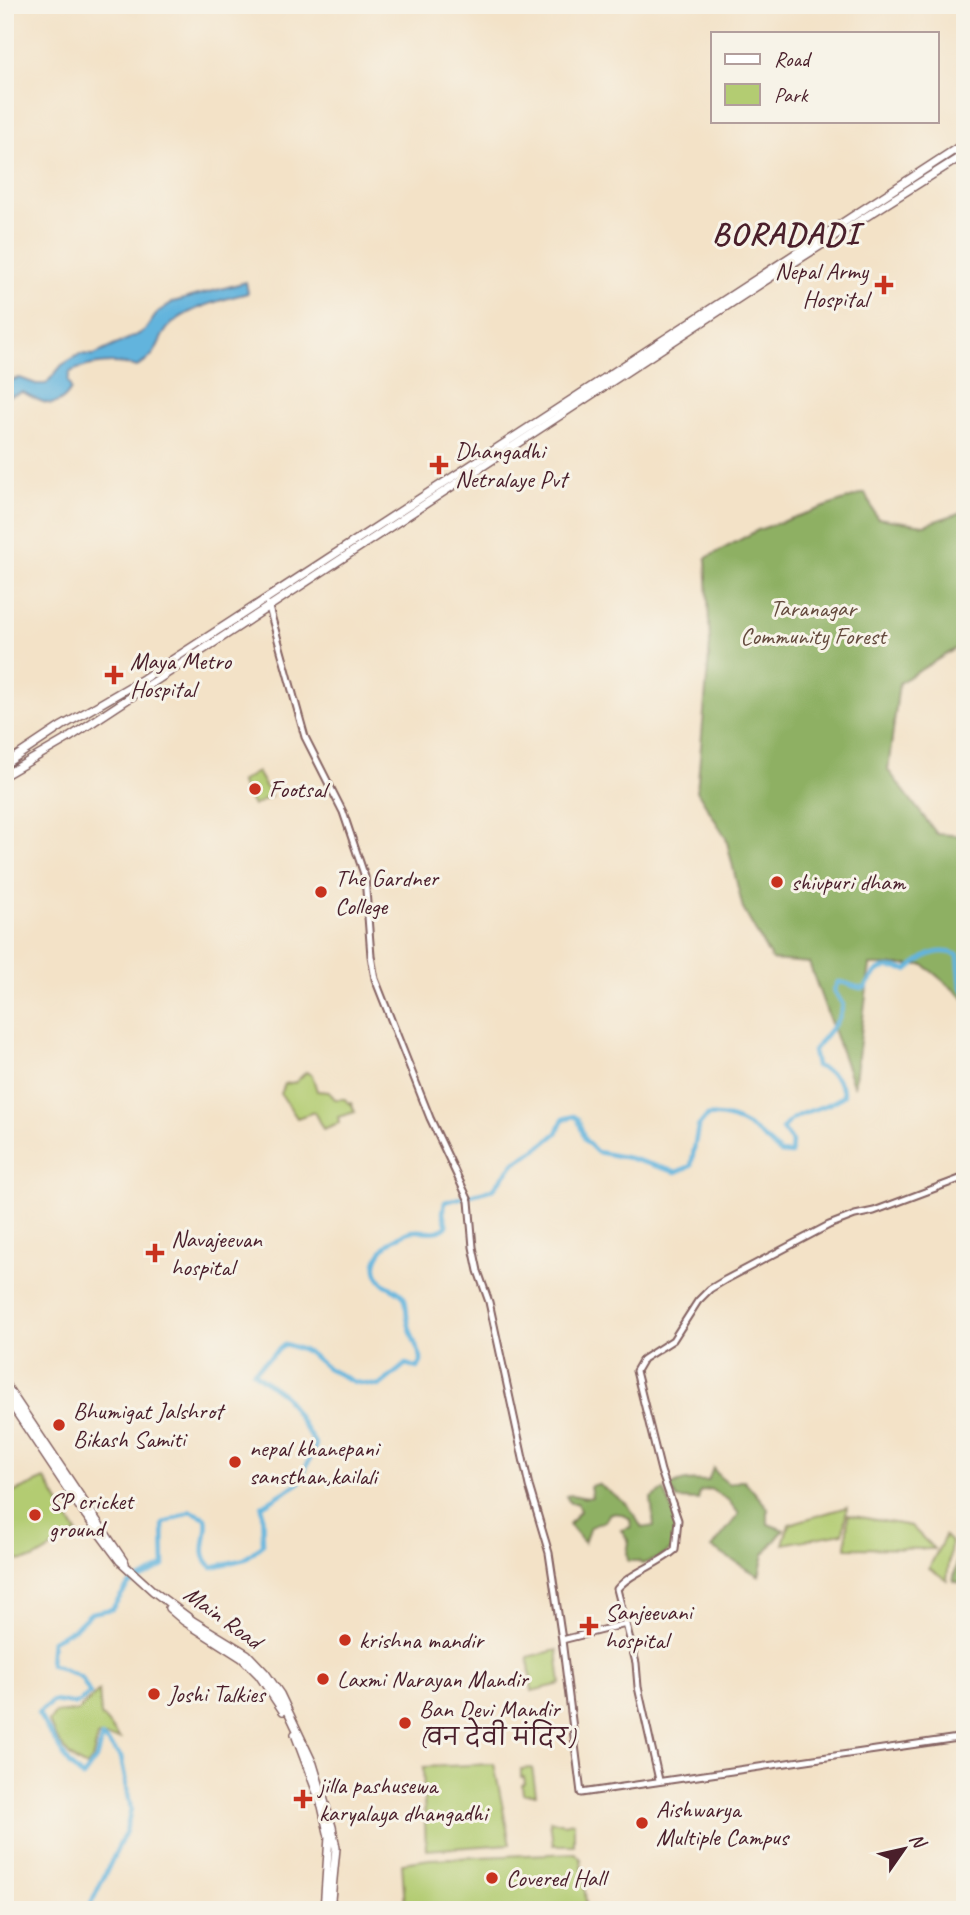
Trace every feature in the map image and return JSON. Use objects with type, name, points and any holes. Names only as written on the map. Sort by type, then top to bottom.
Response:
[{"type":"main road","points":[[5,764],[62,726],[144,678],[965,143]]},
{"type":"main road","points":[[5,775],[67,739],[270,608],[774,275],[965,154]]},
{"type":"main road","points":[[5,1384],[126,1565]]},
{"type":"main road","points":[[5,1395],[79,1506],[117,1558],[126,1565]]},
{"type":"main road","name":"Main Road","points":[[126,1565],[154,1592],[193,1621],[247,1654],[280,1694],[303,1740],[327,1803],[336,1848],[324,1910]]},
{"type":"main road","name":"Main Road","points":[[330,1910],[332,1862]]},
{"type":"street","points":[[265,598],[305,737],[343,812],[365,877],[375,979],[430,1118],[466,1189],[478,1271],[489,1302],[529,1486],[549,1553],[580,1793],[965,1737]]},
{"type":"street","points":[[659,1780],[636,1663],[617,1589],[623,1581],[675,1550],[678,1520],[660,1471],[636,1371],[638,1364],[673,1340],[698,1301],[710,1289],[733,1275],[829,1225],[965,1177]]},
{"type":"street","points":[[562,1640],[626,1624]]},
{"type":"green space","name":"Taranagar Community Forest","points":[[865,493],[877,518],[924,525],[965,511],[965,643],[899,683],[888,770],[937,834],[965,836],[965,999],[924,965],[870,965],[854,1087],[809,963],[772,960],[743,909],[726,838],[697,791],[710,644],[706,558],[758,530]]},
{"type":"green space","name":"Footsal","points":[[257,772],[271,796],[253,806],[240,782]]},
{"type":"green space","points":[[306,1072],[312,1075],[317,1091],[329,1092],[335,1099],[345,1099],[351,1103],[355,1112],[338,1117],[339,1123],[323,1129],[314,1112],[297,1118],[281,1094],[285,1084],[296,1082]]},
{"type":"green space","points":[[713,1468],[729,1484],[744,1480],[768,1508],[768,1524],[784,1530],[764,1554],[759,1576],[712,1548],[739,1514],[728,1500],[710,1489],[700,1491],[698,1500],[677,1499],[670,1487],[684,1481],[708,1481]]},
{"type":"green space","name":"SP cricket ground","points":[[45,1479],[77,1533],[34,1559],[5,1562],[5,1496]]},
{"type":"green space","points":[[598,1484],[628,1505],[642,1528],[654,1526],[651,1498],[664,1490],[676,1521],[672,1549],[661,1557],[642,1564],[628,1561],[629,1542],[621,1530],[631,1527],[630,1519],[622,1514],[610,1513],[605,1521],[590,1527],[584,1543],[569,1524],[580,1511],[577,1503],[570,1503],[566,1496],[592,1497],[590,1486]]},
{"type":"green space","points":[[847,1507],[843,1533],[783,1544],[789,1524]]},
{"type":"green space","points":[[848,1515],[911,1526],[934,1549],[846,1548]]},
{"type":"green space","points":[[945,1536],[951,1542],[947,1580],[929,1568]]},
{"type":"green space","points":[[958,1558],[965,1560],[965,1584],[953,1581]]},
{"type":"green space","points":[[557,1650],[561,1684],[532,1691],[528,1657]]},
{"type":"green space","points":[[99,1691],[101,1715],[120,1739],[98,1736],[92,1760],[87,1767],[68,1754],[49,1722],[55,1713],[78,1711]]},
{"type":"green space","points":[[494,1764],[510,1844],[426,1850],[423,1767]]},
{"type":"green space","points":[[532,1768],[536,1794],[523,1794],[522,1785],[525,1783],[524,1777],[521,1777],[521,1769]]},
{"type":"green space","points":[[550,1820],[563,1824],[574,1822],[574,1845],[553,1845]]},
{"type":"green space","points":[[575,1853],[581,1859],[587,1910],[412,1910],[411,1907],[405,1906],[402,1863],[430,1859]]},
{"type":"water","points":[[246,282],[248,293],[205,306],[174,322],[163,335],[154,353],[137,367],[103,364],[70,372],[68,381],[71,389],[60,401],[54,403],[42,402],[23,392],[5,395],[5,382],[20,378],[36,384],[46,384],[62,365],[80,354],[94,355],[139,334],[158,312],[173,302]]},
{"type":"waterway","points":[[88,1910],[126,1831],[131,1809],[121,1757],[102,1737],[96,1759],[83,1777],[69,1764],[38,1713],[53,1701],[76,1704],[90,1694],[81,1677],[50,1664],[52,1640],[74,1629],[91,1613],[112,1609],[128,1585],[164,1566],[163,1524],[191,1511],[206,1518],[204,1556],[212,1567],[245,1559],[263,1544],[262,1506],[299,1483],[316,1445],[285,1396],[253,1372],[285,1344],[308,1352],[327,1368],[354,1382],[379,1386],[406,1364],[418,1368],[421,1357],[409,1326],[405,1299],[383,1283],[378,1275],[376,1267],[380,1253],[392,1241],[406,1233],[432,1232],[447,1226],[443,1213],[445,1202],[493,1189],[515,1162],[557,1133],[563,1119],[574,1116],[578,1119],[585,1140],[597,1152],[676,1172],[691,1166],[698,1127],[707,1116],[738,1121],[756,1132],[780,1153],[791,1154],[792,1142],[782,1129],[796,1117],[844,1095],[834,1076],[816,1066],[813,1051],[839,1019],[843,1005],[834,990],[838,982],[865,988],[882,969],[907,970],[925,957],[943,952],[958,955],[961,986],[965,992]]},
{"type":"place","name":"Nepal Army Hospital","points":[[884,285]]},
{"type":"place","name":"Dhangadhi Netralaye Pvt","points":[[439,465]]},
{"type":"place","name":"Maya Metro Hospital","points":[[114,675]]},
{"type":"place","name":"Footsal","points":[[255,789]]},
{"type":"place","name":"shivpuri dham","points":[[777,882]]},
{"type":"place","name":"The Gardner College","points":[[321,892]]},
{"type":"place","name":"Navajeevan hospital","points":[[155,1253]]},
{"type":"place","name":"Bhumigat Jalshrot Bikash Samiti","points":[[59,1425]]},
{"type":"place","name":"nepal khanepani sansthan,kailali","points":[[235,1462]]},
{"type":"place","name":"SP cricket ground","points":[[35,1515]]},
{"type":"place","name":"Sanjeevani hospital","points":[[589,1626]]},
{"type":"place","name":"krishna mandir","points":[[345,1640]]},
{"type":"place","name":"Laxmi Narayan Mandir","points":[[323,1679]]},
{"type":"place","name":"Joshi Talkies","points":[[154,1694]]},
{"type":"place","name":"Ban Devi Mandir (वन देवी मंदिर)","points":[[405,1723]]},
{"type":"place","name":"jilla pashusewa karyalaya dhangadhi","points":[[303,1799]]},
{"type":"place","name":"Aishwarya Multiple Campus","points":[[642,1823]]},
{"type":"place","name":"Covered Hall","points":[[492,1878]]},
{"type":"district","name":"BORADADI","points":[[786,233]]}]
